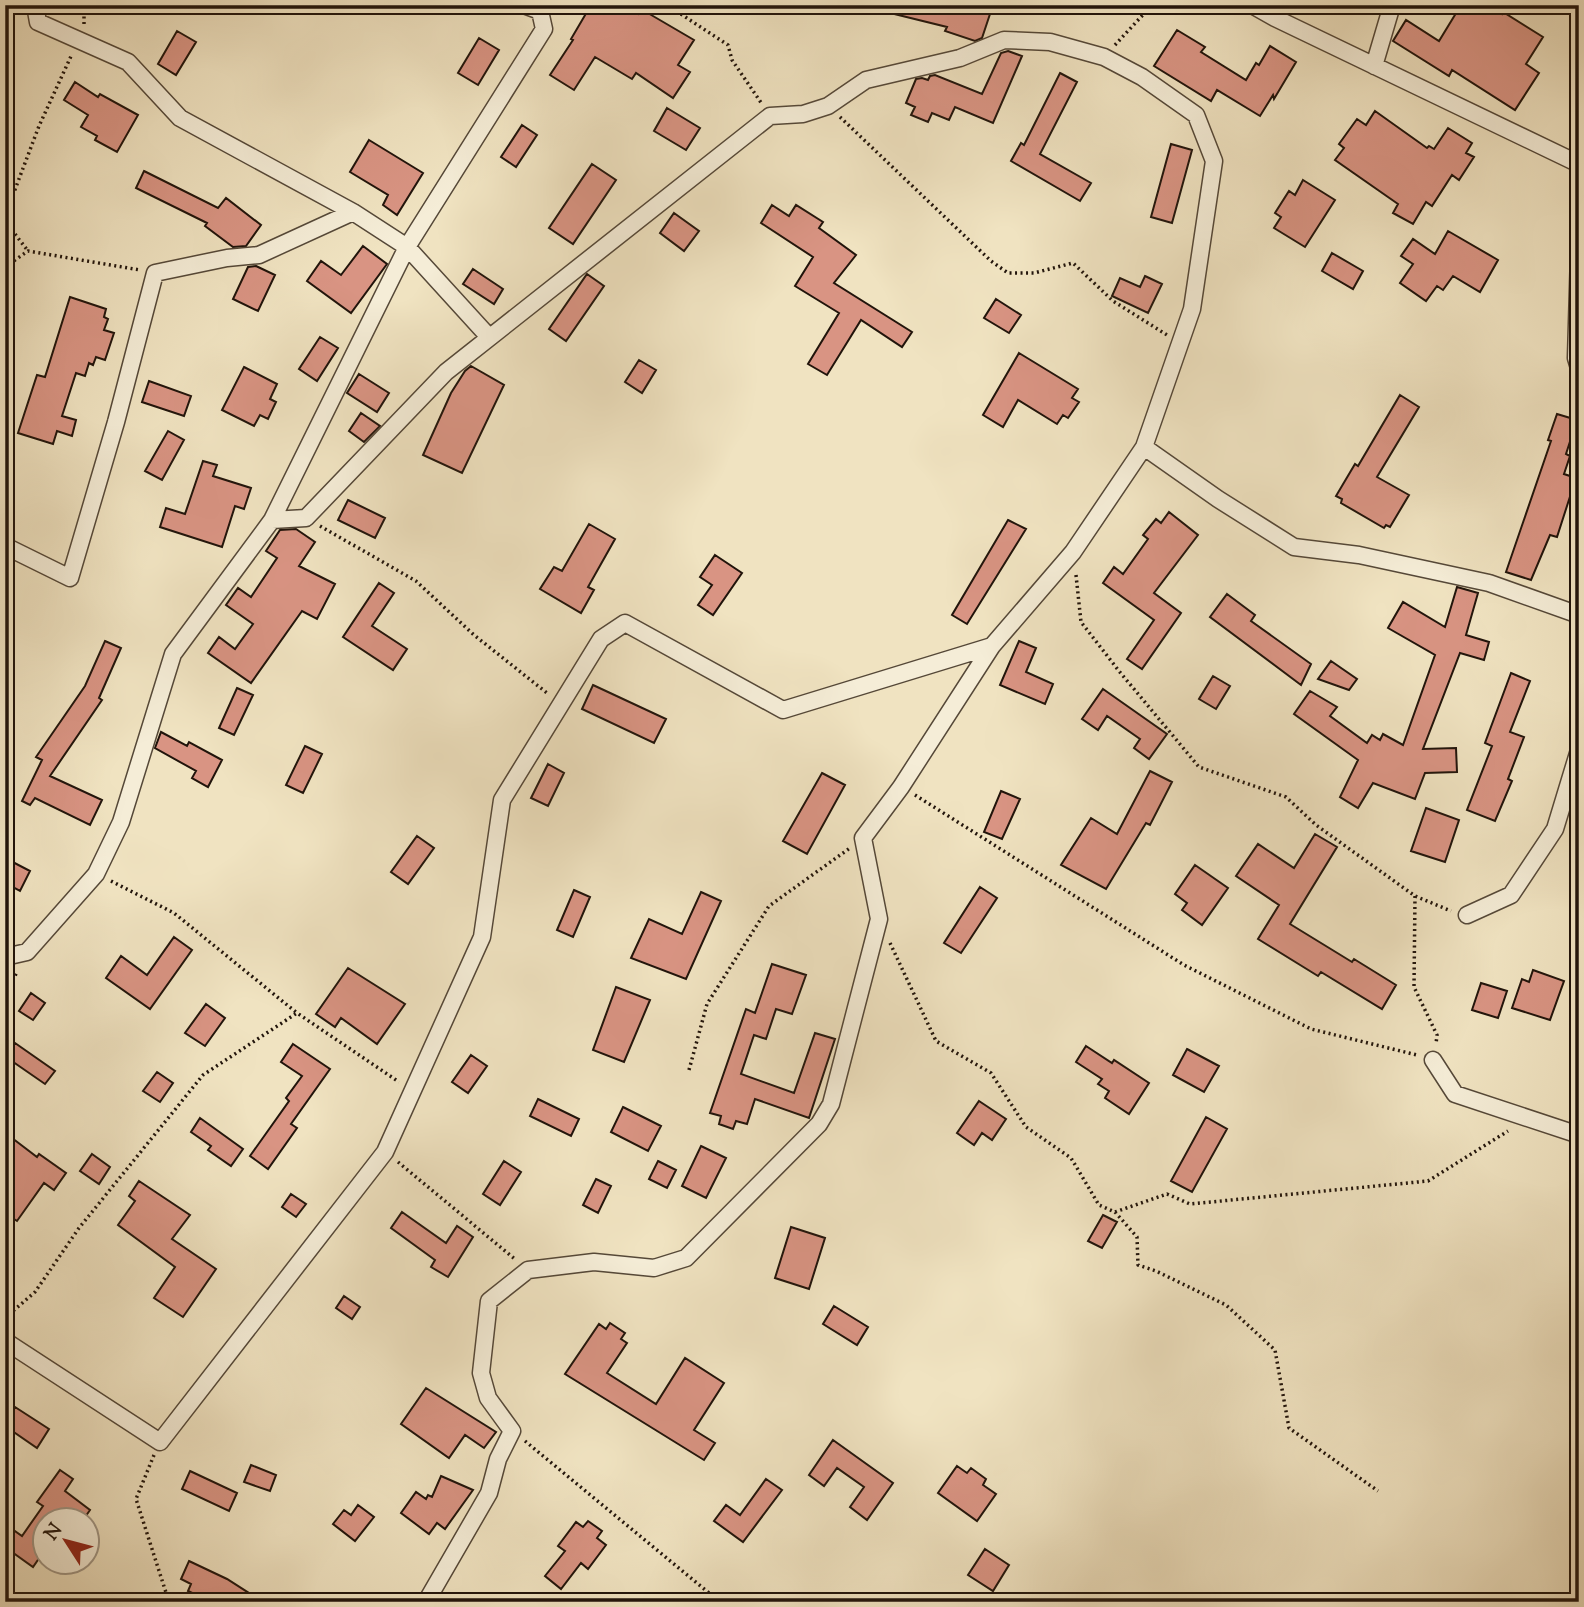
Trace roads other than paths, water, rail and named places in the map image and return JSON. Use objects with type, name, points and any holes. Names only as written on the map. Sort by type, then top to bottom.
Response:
[{"type":"street","points":[[35,5],[38,22],[128,62],[180,118],[352,212],[407,247],[489,337]]},
{"type":"street","points":[[5,957],[27,953],[96,874],[121,822],[173,654],[272,520],[407,247],[544,29],[540,12],[524,5]]},
{"type":"street","points":[[1252,5],[1579,163]]},
{"type":"street","points":[[1374,66],[1392,5]]},
{"type":"street","points":[[272,520],[306,518],[446,372],[770,116],[803,114],[828,106],[866,80],[960,58],[1004,40],[1050,42],[1104,57],[1142,77],[1196,115],[1214,161],[1192,309],[1144,447],[1073,552],[992,646],[901,787],[863,838],[879,919],[831,1104],[819,1124],[686,1258],[654,1268],[594,1262],[528,1270],[489,1301],[481,1373],[488,1398],[512,1430],[498,1459],[489,1493],[426,1602]]},
{"type":"street","points":[[5,546],[71,578],[155,273],[227,258],[259,255],[352,212]]},
{"type":"street","points":[[1579,254],[1576,358],[1579,368]]},
{"type":"street","points":[[1144,447],[1218,499],[1294,547],[1359,555],[1489,583],[1579,615]]},
{"type":"street","points":[[5,1341],[160,1442],[385,1152],[482,937],[502,800],[601,639],[625,624],[783,710],[992,646]]},
{"type":"street","points":[[1468,915],[1511,895],[1555,829],[1579,750]]},
{"type":"street","points":[[1433,1060],[1455,1094],[1579,1135]]}]
